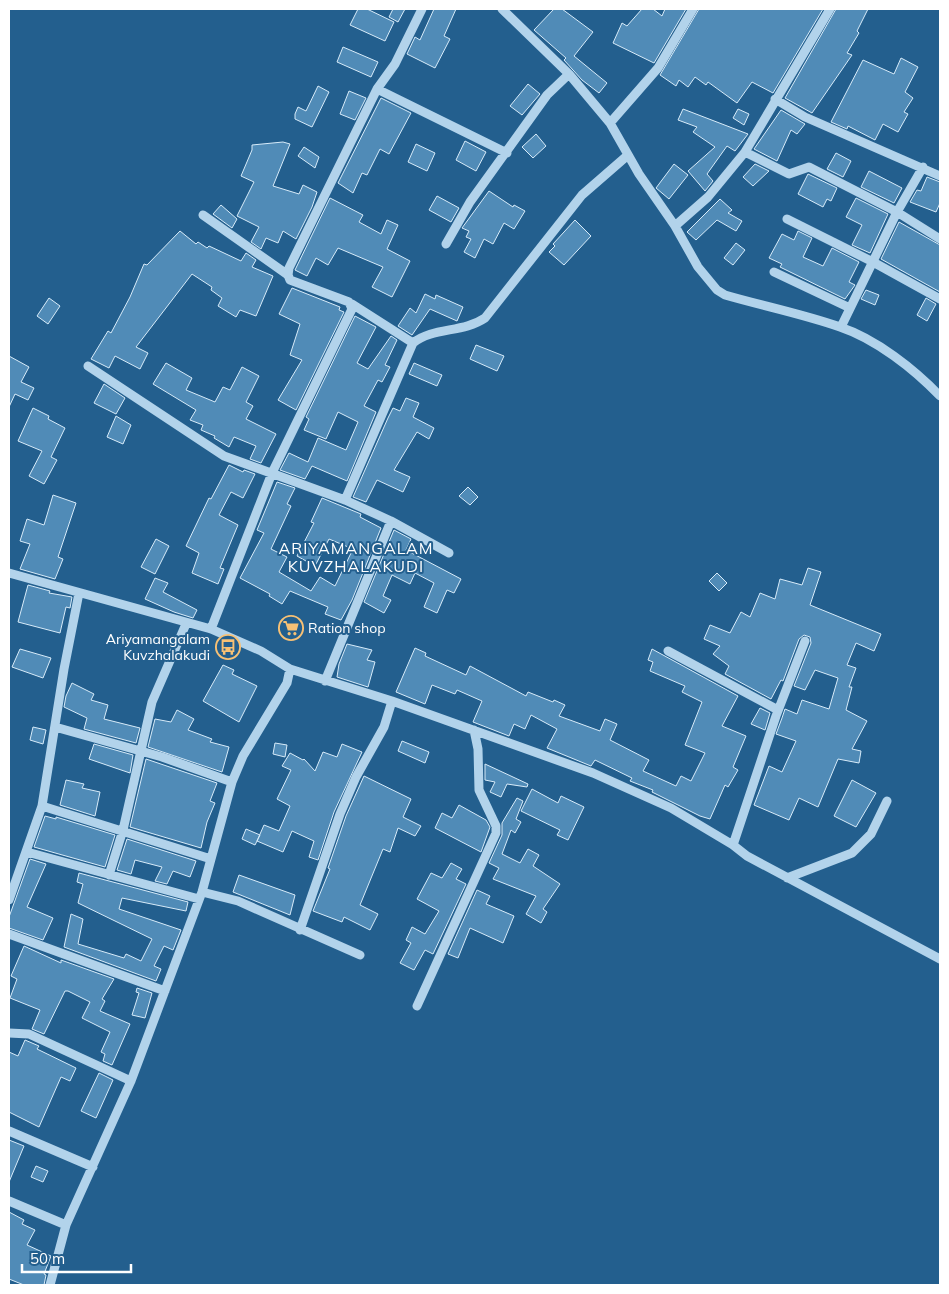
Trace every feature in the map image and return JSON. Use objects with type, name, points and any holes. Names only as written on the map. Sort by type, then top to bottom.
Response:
[{"type":"street","points":[[288,275],[290,266],[377,89],[395,64],[422,9]]},
{"type":"street","points":[[502,9],[514,13],[569,74],[610,124],[675,226],[698,267],[720,293],[841,327],[885,351],[929,384],[940,396]]},
{"type":"street","points":[[610,124],[658,68],[693,9]]},
{"type":"street","points":[[675,226],[708,197],[745,152],[830,9]]},
{"type":"street","points":[[446,244],[470,202],[547,95],[560,80],[569,74]]},
{"type":"street","points":[[377,89],[506,153]]},
{"type":"street","points":[[775,99],[805,117],[940,176]]},
{"type":"street","points":[[745,152],[789,174],[809,167],[897,212],[940,239]]},
{"type":"street","points":[[345,500],[413,343],[423,337],[466,328],[485,318],[582,195],[628,155]]},
{"type":"street","points":[[841,327],[897,212],[923,167]]},
{"type":"street","points":[[203,215],[288,275],[291,280],[352,304],[413,343]]},
{"type":"street","points":[[787,219],[873,262],[940,299]]},
{"type":"street","points":[[774,272],[850,308]]},
{"type":"street","points":[[210,629],[272,473],[350,314],[352,304]]},
{"type":"street","points":[[88,366],[224,456],[345,500],[391,521],[449,553]]},
{"type":"street","points":[[325,681],[391,521]]},
{"type":"street","points":[[9,574],[186,624],[210,629],[261,651],[290,669],[392,701],[593,773],[671,808],[733,845],[747,856],[940,959]]},
{"type":"street","points":[[9,900],[42,806],[79,593]]},
{"type":"street","points":[[109,875],[123,830],[152,702],[186,624]]},
{"type":"street","points":[[733,845],[778,710],[805,641]]},
{"type":"street","points":[[668,651],[778,710]]},
{"type":"street","points":[[50,1285],[66,1226],[131,1081],[201,896],[232,782],[243,756],[287,683],[290,669]]},
{"type":"street","points":[[300,930],[340,814],[356,777],[384,727],[392,701]]},
{"type":"street","points":[[55,728],[140,751],[232,782]]},
{"type":"street","points":[[417,1006],[496,833],[496,826],[481,796],[478,749],[474,730]]},
{"type":"street","points":[[787,878],[852,853],[871,834],[887,801]]},
{"type":"street","points":[[42,806],[211,859]]},
{"type":"street","points":[[27,852],[109,875],[201,896],[217,896],[238,901],[360,955]]},
{"type":"street","points":[[9,934],[165,991]]},
{"type":"street","points":[[9,1033],[29,1034],[131,1081]]},
{"type":"street","points":[[9,1131],[93,1167]]},
{"type":"street","points":[[9,1201],[66,1226]]},
{"type":"building","points":[[358,9],[367,9],[394,22],[385,41],[350,25]]},
{"type":"building","points":[[393,9],[405,9],[398,22],[389,17]]},
{"type":"building","points":[[434,9],[456,9],[444,36],[450,39],[435,68],[407,54],[415,37],[420,40]]},
{"type":"building","points":[[554,9],[562,9],[593,32],[574,56],[607,83],[599,93],[582,80],[564,60],[566,58],[534,30]]},
{"type":"building","points":[[642,9],[653,9],[662,16],[665,9],[686,9],[654,63],[613,43],[622,23],[627,26]]},
{"type":"building","points":[[699,9],[823,9],[773,93],[752,82],[737,103],[708,82],[706,85],[695,77],[688,87],[679,80],[676,86],[660,75]]},
{"type":"building","points":[[836,9],[868,9],[857,31],[859,33],[847,53],[852,55],[812,113],[785,98]]},
{"type":"building","points":[[343,47],[378,62],[371,77],[337,62]]},
{"type":"building","points":[[901,58],[918,67],[905,92],[913,98],[904,112],[908,114],[898,132],[883,124],[875,140],[848,126],[847,129],[831,122],[863,60],[894,74]]},
{"type":"building","points":[[528,84],[540,94],[522,115],[510,106]]},
{"type":"building","points":[[318,86],[329,92],[312,127],[295,119],[295,114],[298,107],[306,111]]},
{"type":"building","points":[[349,91],[366,98],[355,120],[340,114]]},
{"type":"building","points":[[381,98],[411,113],[389,154],[380,149],[367,175],[362,173],[353,193],[338,183]]},
{"type":"building","points":[[683,109],[748,134],[735,151],[727,146],[707,174],[713,181],[705,191],[688,171],[715,147],[693,132],[697,127],[678,120]]},
{"type":"building","points":[[738,109],[749,114],[744,125],[733,118]]},
{"type":"building","points":[[781,110],[805,124],[797,134],[791,130],[777,161],[754,149]]},
{"type":"building","points":[[536,134],[546,146],[533,158],[522,147]]},
{"type":"building","points":[[465,141],[486,152],[476,171],[456,160]]},
{"type":"building","points":[[283,142],[290,144],[273,186],[299,194],[303,185],[317,192],[312,207],[296,239],[283,231],[278,243],[266,238],[261,249],[251,242],[259,227],[237,216],[254,182],[241,176],[252,150],[252,145]]},
{"type":"building","points":[[416,144],[435,153],[427,171],[408,162]]},
{"type":"building","points":[[304,147],[319,157],[315,168],[298,156]]},
{"type":"building","points":[[836,153],[851,161],[843,177],[827,169]]},
{"type":"building","points":[[674,164],[688,175],[669,199],[656,188]]},
{"type":"building","points":[[755,164],[769,171],[753,186],[743,177]]},
{"type":"building","points":[[869,171],[902,188],[894,203],[861,187]]},
{"type":"building","points":[[808,174],[837,188],[831,201],[827,199],[823,207],[798,194]]},
{"type":"building","points":[[927,177],[940,182],[940,203],[936,212],[910,202],[917,190],[921,191]]},
{"type":"building","points":[[489,191],[513,207],[514,205],[525,211],[514,229],[504,223],[493,244],[484,239],[475,258],[464,252],[471,239],[466,237],[469,231],[462,228]]},
{"type":"building","points":[[437,196],[459,208],[451,222],[429,210]]},
{"type":"building","points":[[330,198],[363,215],[359,222],[381,234],[387,220],[398,225],[387,249],[410,261],[392,297],[372,287],[383,267],[338,248],[328,265],[316,258],[307,276],[295,270]]},
{"type":"building","points":[[856,198],[888,214],[870,253],[852,245],[862,225],[846,217]]},
{"type":"building","points":[[720,199],[732,210],[728,213],[742,221],[736,231],[717,220],[696,240],[687,232]]},
{"type":"building","points":[[221,205],[237,219],[232,228],[213,214]]},
{"type":"building","points":[[575,220],[591,236],[564,265],[549,252],[555,246],[553,244]]},
{"type":"building","points":[[899,222],[940,245],[940,292],[881,259]]},
{"type":"building","points":[[180,231],[196,244],[198,242],[207,248],[209,246],[241,261],[246,253],[256,260],[252,267],[273,276],[256,316],[240,310],[236,317],[218,306],[222,298],[211,290],[212,287],[192,274],[136,347],[148,353],[140,369],[115,356],[109,368],[91,359],[108,331],[111,333],[130,297],[144,264],[147,265]]},
{"type":"building","points":[[798,231],[812,238],[803,257],[823,266],[832,248],[859,262],[849,282],[855,285],[845,299],[780,267],[782,264],[769,258],[782,234],[794,240]]},
{"type":"building","points":[[736,243],[745,250],[733,265],[724,258]]},
{"type":"building","points":[[292,288],[340,307],[339,310],[344,312],[296,410],[278,400],[302,360],[290,355],[300,324],[279,314]]},
{"type":"building","points":[[866,290],[879,295],[875,305],[861,299]]},
{"type":"building","points":[[425,294],[435,299],[436,295],[463,307],[457,321],[430,309],[412,335],[398,326],[410,308],[416,313]]},
{"type":"building","points":[[49,298],[60,306],[48,324],[37,316]]},
{"type":"building","points":[[926,298],[936,304],[927,321],[917,315]]},
{"type":"building","points":[[355,316],[376,327],[357,363],[368,369],[391,336],[397,340],[385,365],[390,367],[382,382],[378,380],[364,406],[376,412],[347,481],[312,466],[305,479],[280,470],[289,453],[308,462],[318,438],[346,450],[358,422],[338,412],[326,439],[304,430],[309,419],[306,417]]},
{"type":"building","points":[[476,345],[504,356],[497,371],[470,359]]},
{"type":"building","points":[[9,356],[29,367],[21,382],[34,388],[28,400],[15,394],[9,407]]},
{"type":"building","points":[[166,363],[192,378],[186,390],[215,402],[223,387],[230,390],[242,367],[259,376],[246,402],[253,406],[246,419],[276,434],[261,463],[250,459],[256,446],[234,437],[229,447],[214,438],[215,436],[201,430],[203,425],[190,420],[196,410],[153,384]]},
{"type":"building","points":[[414,363],[442,375],[437,386],[409,374]]},
{"type":"building","points":[[104,384],[125,398],[116,414],[94,403]]},
{"type":"building","points":[[406,398],[419,403],[413,417],[434,428],[429,439],[417,432],[394,470],[410,477],[403,492],[377,480],[366,502],[353,497],[393,408],[400,411]]},
{"type":"building","points":[[33,408],[49,416],[48,419],[65,428],[51,457],[57,460],[44,484],[29,476],[42,451],[18,441]]},
{"type":"building","points":[[116,416],[131,425],[123,444],[107,437]]},
{"type":"building","points":[[229,465],[243,472],[244,470],[255,474],[243,498],[231,492],[219,515],[238,525],[220,568],[224,569],[218,584],[192,573],[199,553],[186,546],[209,498],[211,499]]},
{"type":"building","points":[[277,482],[295,488],[287,504],[291,506],[271,549],[287,557],[279,572],[311,591],[320,577],[335,586],[353,549],[329,539],[315,566],[297,556],[314,523],[311,522],[322,498],[361,514],[360,517],[381,528],[352,600],[341,620],[325,614],[328,607],[290,591],[282,604],[269,596],[270,594],[240,578],[264,533],[257,530]]},
{"type":"building","points":[[468,487],[478,497],[470,505],[459,496]]},
{"type":"building","points":[[53,495],[76,503],[58,557],[63,559],[55,579],[20,569],[30,544],[20,541],[27,519],[44,525]]},
{"type":"building","points":[[394,530],[411,539],[406,550],[461,579],[454,593],[447,590],[437,613],[424,607],[434,583],[415,573],[410,584],[392,575],[383,596],[391,600],[384,613],[364,602]]},
{"type":"building","points":[[156,539],[169,546],[155,574],[141,567]]},
{"type":"building","points":[[808,568],[821,572],[810,605],[881,634],[874,651],[856,643],[847,665],[856,668],[849,687],[852,687],[846,710],[867,721],[852,749],[861,751],[859,763],[838,759],[818,807],[799,798],[789,820],[754,805],[769,766],[782,772],[796,741],[776,734],[785,709],[797,714],[802,700],[829,709],[838,678],[815,670],[805,690],[794,686],[811,643],[810,637],[804,635],[799,639],[783,681],[781,680],[771,699],[725,674],[729,666],[713,654],[720,646],[704,639],[710,625],[730,633],[741,612],[750,617],[760,593],[775,599],[780,579],[802,585]]},
{"type":"building","points":[[717,573],[727,583],[719,591],[709,581]]},
{"type":"building","points":[[155,578],[168,583],[163,592],[197,610],[193,618],[145,599]]},
{"type":"building","points":[[28,585],[50,591],[49,593],[72,597],[70,608],[66,607],[60,633],[18,622]]},
{"type":"building","points":[[347,644],[372,650],[367,660],[375,662],[368,687],[337,677],[339,664]]},
{"type":"building","points":[[415,648],[426,653],[425,656],[466,675],[470,666],[526,696],[528,692],[565,705],[559,716],[600,731],[605,719],[617,724],[610,740],[649,760],[643,771],[676,786],[681,776],[691,781],[705,753],[685,745],[702,702],[682,692],[685,686],[650,671],[653,662],[648,660],[652,649],[738,696],[722,726],[746,736],[733,767],[738,770],[728,787],[725,785],[710,819],[700,816],[652,792],[653,790],[630,781],[632,778],[595,760],[591,766],[547,748],[557,729],[531,715],[525,729],[514,724],[509,736],[473,722],[482,701],[457,690],[455,694],[432,685],[425,704],[396,692]]},
{"type":"building","points":[[20,649],[51,658],[43,678],[12,667]]},
{"type":"building","points":[[223,665],[234,670],[232,674],[257,686],[239,722],[203,701]]},
{"type":"building","points":[[72,683],[94,694],[91,700],[108,705],[104,719],[140,728],[136,743],[84,729],[87,718],[64,707],[66,696]]},
{"type":"building","points":[[760,708],[770,713],[765,730],[751,724]]},
{"type":"building","points":[[177,710],[194,719],[188,730],[212,739],[210,742],[229,747],[222,772],[148,747],[155,719],[171,722]]},
{"type":"building","points":[[33,727],[46,730],[43,744],[30,740]]},
{"type":"building","points":[[402,741],[429,752],[425,763],[398,751]]},
{"type":"building","points":[[275,743],[287,745],[285,757],[273,754]]},
{"type":"building","points":[[94,744],[133,755],[130,773],[89,759]]},
{"type":"building","points":[[342,744],[362,752],[334,812],[318,860],[309,857],[314,841],[292,831],[283,852],[257,841],[264,825],[279,831],[290,806],[277,799],[291,770],[282,766],[290,753],[304,759],[315,771],[323,752],[337,757]]},
{"type":"building","points":[[146,759],[217,783],[210,801],[215,803],[207,822],[201,848],[130,827]]},
{"type":"building","points":[[485,764],[528,784],[527,787],[507,784],[501,797],[490,792],[495,782],[485,780]]},
{"type":"building","points":[[364,776],[411,799],[403,817],[421,826],[415,836],[398,828],[390,852],[383,849],[360,905],[378,914],[370,930],[344,917],[342,922],[313,911],[330,869],[328,868],[346,816]]},
{"type":"building","points":[[66,780],[84,784],[82,788],[100,792],[95,816],[60,805]]},
{"type":"building","points":[[852,780],[876,793],[856,827],[834,816]]},
{"type":"building","points":[[532,789],[558,803],[561,796],[584,807],[568,840],[557,835],[560,830],[521,811]]},
{"type":"building","points":[[517,798],[523,801],[516,819],[521,822],[515,833],[511,830],[502,854],[520,863],[528,849],[539,855],[533,866],[560,884],[543,909],[547,912],[541,923],[526,914],[536,896],[493,879],[499,868],[489,863],[502,835],[502,823]]},
{"type":"building","points":[[459,805],[486,820],[490,827],[481,852],[435,828],[442,813],[452,818]]},
{"type":"building","points":[[45,816],[56,819],[56,817],[115,835],[105,867],[34,847]]},
{"type":"building","points":[[246,829],[260,835],[255,845],[242,839]]},
{"type":"building","points":[[127,839],[196,861],[190,877],[173,871],[167,884],[155,881],[162,867],[135,860],[131,874],[117,870]]},
{"type":"building","points":[[30,859],[46,864],[27,907],[53,918],[43,940],[9,928],[9,917]]},
{"type":"building","points":[[451,863],[462,869],[456,879],[466,884],[433,954],[425,950],[414,970],[400,963],[411,943],[406,940],[412,927],[425,934],[439,911],[417,899],[431,873],[442,878]]},
{"type":"building","points":[[79,873],[188,902],[186,911],[122,898],[119,909],[181,930],[173,950],[164,946],[154,966],[161,969],[156,981],[64,947],[71,914],[83,919],[78,944],[124,958],[126,954],[141,961],[152,939],[78,903],[83,884],[77,882]]},
{"type":"building","points":[[239,875],[295,895],[290,915],[233,892]]},
{"type":"building","points":[[477,890],[490,896],[486,904],[514,916],[503,943],[470,928],[458,958],[448,954]]},
{"type":"building","points":[[24,946],[61,963],[61,960],[114,979],[102,999],[105,1001],[100,1011],[130,1024],[112,1065],[103,1061],[105,1054],[101,1052],[110,1032],[82,1018],[90,1002],[68,991],[65,991],[44,1034],[32,1029],[40,1010],[10,998],[17,979],[11,976]]},
{"type":"building","points":[[137,988],[152,993],[145,1018],[132,1015],[139,993],[136,992]]},
{"type":"building","points":[[25,1040],[39,1046],[37,1049],[76,1068],[70,1081],[61,1077],[39,1127],[9,1112],[9,1052],[18,1056]]},
{"type":"building","points":[[99,1073],[113,1080],[96,1118],[81,1111]]},
{"type":"building","points":[[9,1140],[24,1146],[9,1182]]},
{"type":"building","points":[[36,1166],[48,1171],[43,1182],[31,1177]]},
{"type":"building","points":[[9,1212],[24,1220],[22,1224],[35,1230],[27,1245],[51,1256],[44,1274],[46,1275],[44,1285],[24,1285],[9,1279]]},
{"type":"place","name":"Ration shop","points":[[291,628]]},
{"type":"place","name":"Ariyamangalam Kuvzhalakudi","points":[[228,647]]},
{"type":"district","name":"ARIYAMANGALAM KUVZHALAKUDI","points":[[356,557]]}]
